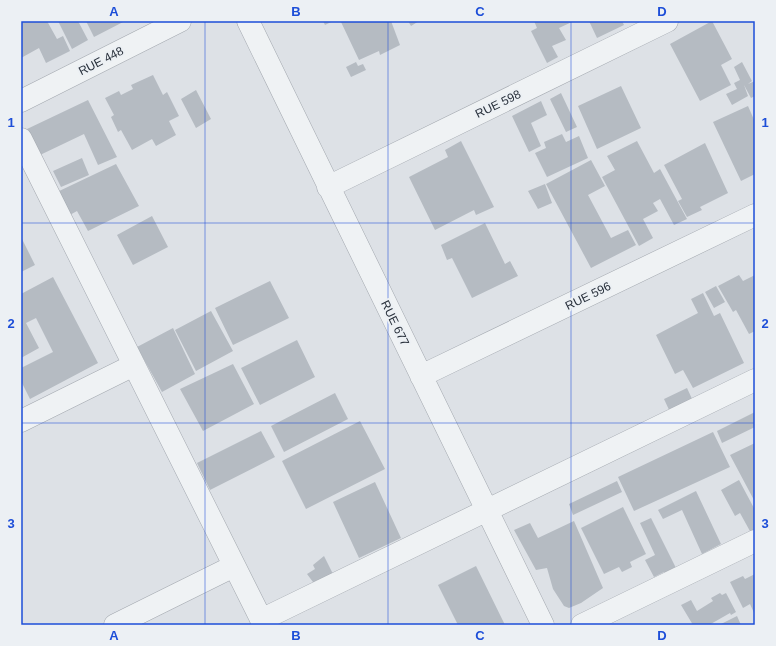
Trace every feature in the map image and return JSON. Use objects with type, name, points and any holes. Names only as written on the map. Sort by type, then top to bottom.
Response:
[{"type":"street","name":"RUE 448","points":[[21,101],[180,21]]},
{"type":"street","name":"RUE 677","points":[[248,21],[543,625]]},
{"type":"street","name":"RUE 598","points":[[328,187],[668,21]]},
{"type":"street","points":[[21,139],[263,622],[486,510],[755,380]]},
{"type":"street","name":"RUE 596","points":[[421,376],[755,215]]},
{"type":"street","points":[[21,421],[134,365]]},
{"type":"street","points":[[582,625],[755,541]]},
{"type":"street","points":[[115,625],[234,566]]},
{"type":"building","points":[[21,21],[47,21],[57,39],[63,36],[70,51],[46,63],[39,48],[21,58]]},
{"type":"building","points":[[58,21],[78,21],[88,40],[72,49]]},
{"type":"building","points":[[86,21],[125,21],[94,37]]},
{"type":"building","points":[[323,21],[333,21],[325,25]]},
{"type":"building","points":[[391,21],[400,45],[380,55],[379,51],[359,60],[341,22]]},
{"type":"building","points":[[408,21],[419,21],[411,26]]},
{"type":"building","points":[[534,21],[574,21],[559,28],[566,40],[552,46],[558,57],[547,63],[531,31],[537,28]]},
{"type":"building","points":[[589,21],[622,21],[624,25],[597,38]]},
{"type":"building","points":[[712,21],[732,59],[721,65],[731,85],[700,101],[670,44]]},
{"type":"building","points":[[356,62],[358,66],[363,64],[366,70],[351,77],[346,67]]},
{"type":"building","points":[[742,62],[752,81],[748,84],[755,81],[755,96],[751,98],[744,85],[748,96],[732,105],[726,94],[737,89],[734,83],[740,80],[734,67]]},
{"type":"building","points":[[153,75],[163,95],[167,92],[179,116],[169,121],[176,135],[156,146],[152,139],[132,150],[121,130],[118,132],[111,117],[114,115],[105,98],[119,91],[121,95],[133,89],[131,85]]},
{"type":"building","points":[[621,86],[641,128],[597,149],[578,106]]},
{"type":"building","points":[[196,90],[211,119],[196,128],[181,99]]},
{"type":"building","points":[[561,93],[577,127],[566,132],[550,99]]},
{"type":"building","points":[[88,100],[117,157],[98,165],[84,134],[40,155],[27,129]]},
{"type":"building","points":[[541,101],[547,115],[531,123],[541,146],[529,152],[512,116]]},
{"type":"building","points":[[748,106],[755,122],[755,174],[741,181],[713,122]]},
{"type":"building","points":[[562,134],[566,142],[579,136],[588,158],[547,177],[535,153],[546,148],[544,142]]},
{"type":"building","points":[[461,141],[494,207],[476,215],[474,210],[435,230],[409,177],[448,157],[445,150]]},
{"type":"building","points":[[637,141],[654,173],[660,169],[687,219],[674,225],[660,199],[653,203],[658,211],[643,219],[653,238],[639,246],[602,177],[615,170],[607,156]]},
{"type":"building","points":[[705,143],[728,193],[700,207],[702,210],[687,217],[678,201],[682,199],[664,165]]},
{"type":"building","points":[[82,158],[89,175],[61,187],[53,171]]},
{"type":"building","points":[[591,160],[605,186],[588,195],[611,238],[628,230],[636,245],[591,268],[546,184]]},
{"type":"building","points":[[116,164],[139,206],[88,231],[77,211],[68,216],[55,193]]},
{"type":"building","points":[[545,184],[552,203],[538,209],[528,191]]},
{"type":"building","points":[[152,216],[168,247],[133,265],[117,235]]},
{"type":"building","points":[[485,223],[505,264],[510,261],[518,276],[472,298],[452,258],[447,260],[441,245]]},
{"type":"building","points":[[21,237],[35,265],[21,272]]},
{"type":"building","points":[[739,275],[743,281],[755,275],[755,331],[749,334],[736,310],[733,312],[718,286]]},
{"type":"building","points":[[53,277],[98,363],[30,399],[21,381],[21,368],[53,352],[36,318],[26,323],[39,348],[21,358],[21,294]]},
{"type":"building","points":[[270,281],[289,318],[233,345],[215,308]]},
{"type":"building","points":[[716,286],[725,302],[714,308],[705,292]]},
{"type":"building","points":[[703,293],[714,316],[720,313],[744,363],[693,388],[683,370],[675,374],[656,335],[698,313],[691,299]]},
{"type":"building","points":[[211,311],[233,351],[196,371],[175,330]]},
{"type":"building","points":[[173,328],[195,374],[162,392],[137,347]]},
{"type":"building","points":[[297,340],[315,377],[260,405],[241,368]]},
{"type":"building","points":[[233,364],[254,404],[203,431],[180,389]]},
{"type":"building","points":[[687,388],[693,401],[670,412],[664,399]]},
{"type":"building","points":[[335,393],[348,419],[284,452],[271,426]]},
{"type":"building","points":[[755,412],[755,427],[722,443],[717,431]]},
{"type":"building","points":[[360,421],[385,469],[306,509],[282,461]]},
{"type":"building","points":[[261,431],[275,457],[210,490],[197,463]]},
{"type":"building","points":[[713,432],[730,467],[634,511],[618,477]]},
{"type":"building","points":[[755,443],[755,502],[730,455]]},
{"type":"building","points":[[739,480],[755,510],[755,531],[751,533],[740,513],[735,516],[721,490]]},
{"type":"building","points":[[617,481],[622,492],[573,515],[569,504]]},
{"type":"building","points":[[375,482],[401,538],[359,558],[333,502]]},
{"type":"building","points":[[696,491],[721,544],[702,554],[682,510],[663,519],[658,510]]},
{"type":"building","points":[[623,507],[646,554],[630,562],[632,567],[622,572],[619,567],[604,574],[581,528]]},
{"type":"building","points":[[651,518],[677,570],[666,576],[664,572],[654,577],[645,560],[655,555],[640,523]]},
{"type":"building","points":[[574,521],[603,588],[581,603],[569,608],[564,606],[553,589],[547,568],[536,570],[514,530],[530,523],[538,538]]},
{"type":"building","points":[[324,556],[334,576],[316,586],[307,574],[315,569],[313,565]]},
{"type":"building","points":[[476,566],[505,625],[458,625],[438,585]]},
{"type":"building","points":[[755,574],[755,615],[750,604],[743,608],[730,582],[743,576],[745,579]]},
{"type":"building","points":[[720,593],[722,595],[726,593],[736,612],[731,615],[730,613],[709,625],[693,625],[681,605],[691,600],[697,611],[713,601],[711,598]]},
{"type":"building","points":[[737,616],[741,625],[719,625]]}]
